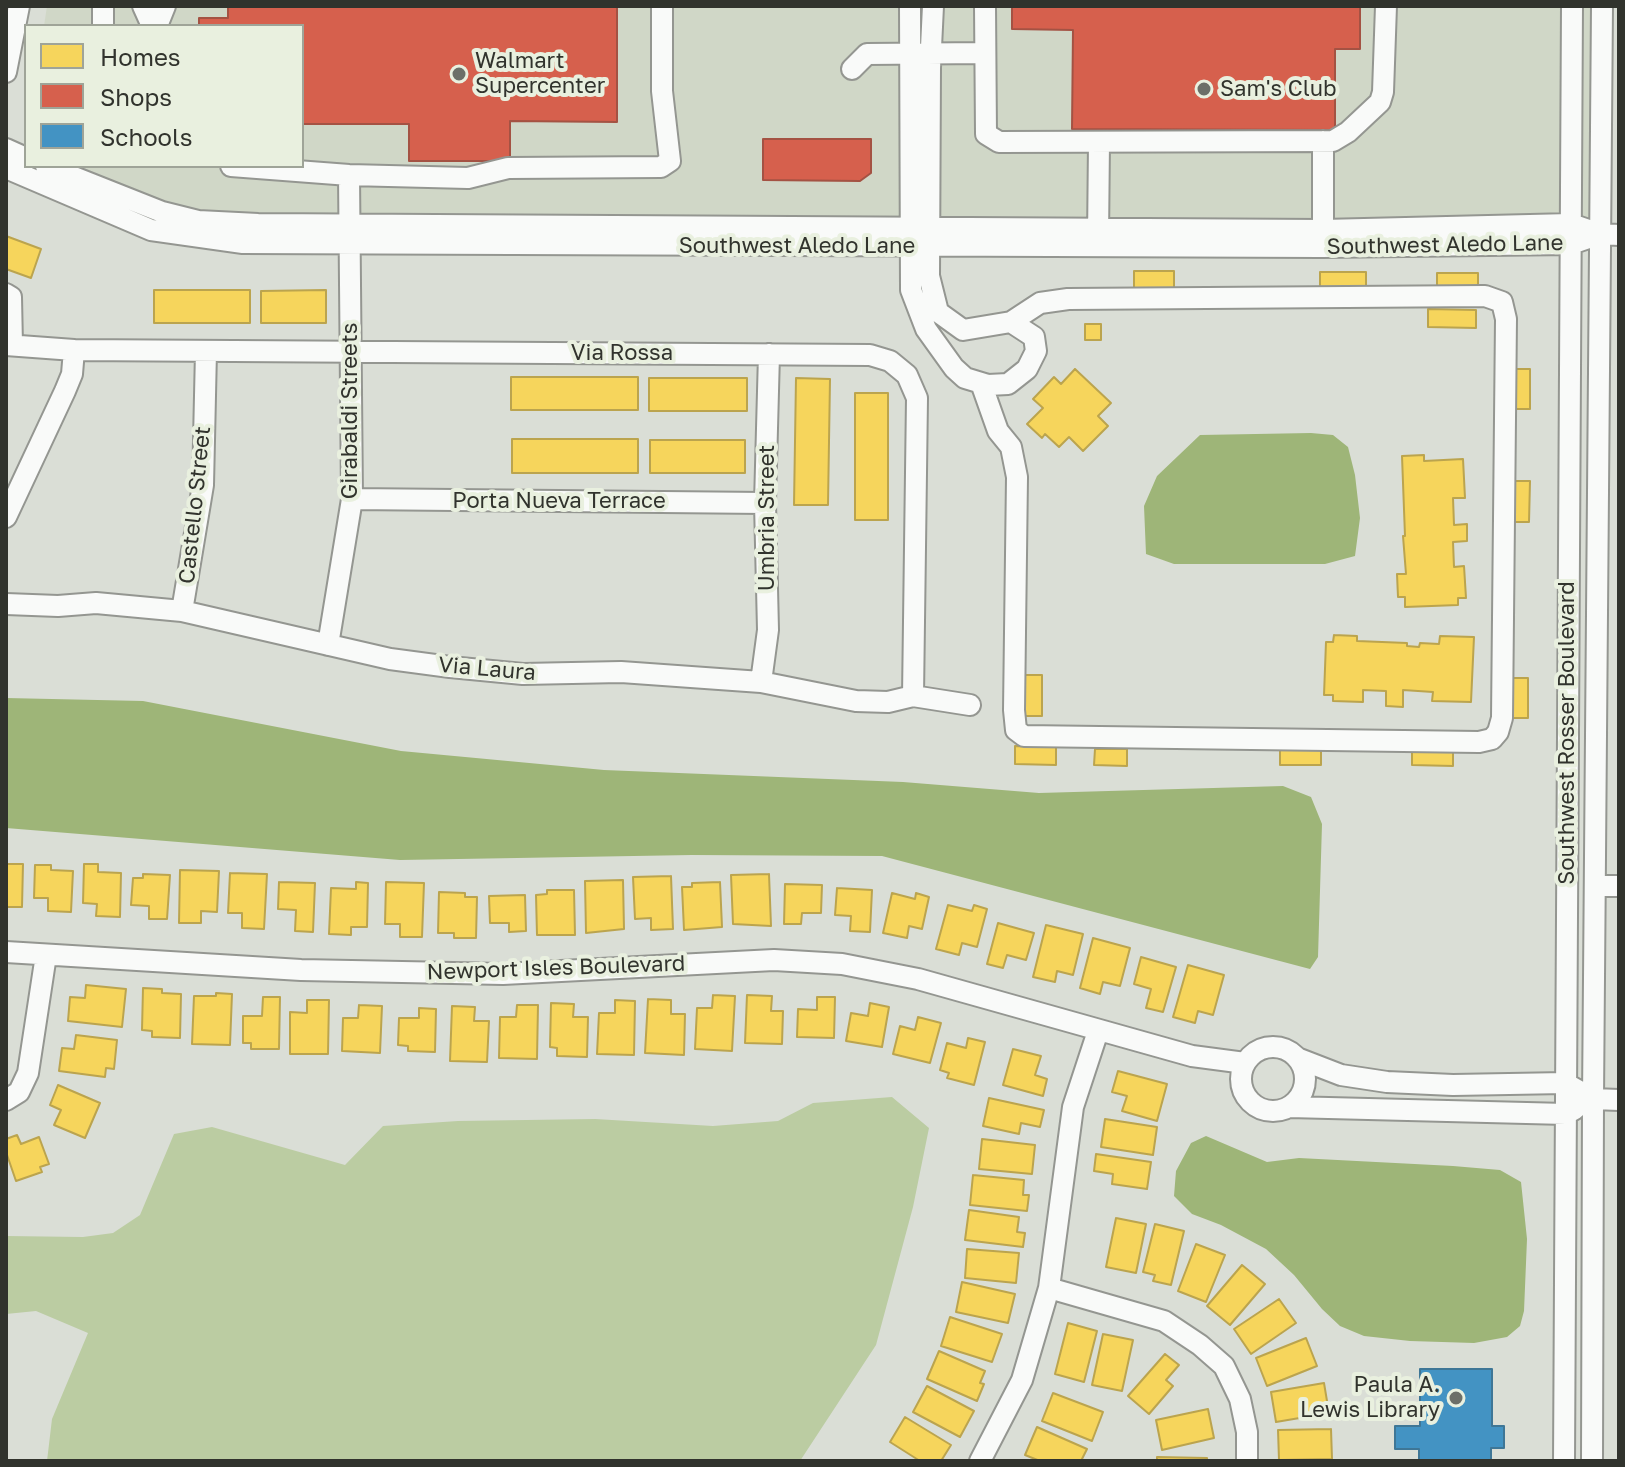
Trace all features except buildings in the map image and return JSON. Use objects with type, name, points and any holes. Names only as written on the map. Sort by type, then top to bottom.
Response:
[{"type":"street","points":[[6,72],[19,6]]},
{"type":"street","points":[[143,6],[154,24]]},
{"type":"street","points":[[156,24],[165,6]]},
{"type":"street","points":[[257,168],[349,175],[468,178],[508,168],[661,167],[670,161],[662,91],[662,6]]},
{"type":"street","points":[[910,6],[920,54],[919,236],[911,290],[926,329],[965,378],[988,385],[1008,384],[1027,369],[1036,351],[1034,337],[1011,322]]},
{"type":"street","points":[[920,54],[933,6]]},
{"type":"street","points":[[985,6],[986,134],[999,142],[1333,141],[1348,132],[1380,102],[1386,6]]},
{"type":"street","name":"Southwest Rosser Boulevard","points":[[1564,1461],[1572,6]]},
{"type":"street","name":"Southwest Rosser Boulevard","points":[[1592,1461],[1595,886],[1609,234],[1602,6]]},
{"type":"street","points":[[852,69],[867,54],[985,53]]},
{"type":"street","points":[[1323,141],[1323,239]]},
{"type":"street","points":[[1098,238],[1099,142]]},
{"type":"street","name":"Southwest Aledo Lane","points":[[6,168],[151,230],[243,243],[349,234],[1323,239],[1609,234]]},
{"type":"street","name":"Southwest Aledo Lane","points":[[51,168],[150,208],[198,221],[349,234]]},
{"type":"street","name":"Girabaldi Streets","points":[[328,645],[352,499],[349,175]]},
{"type":"street","points":[[919,236],[938,312],[963,330],[1011,322],[1040,303],[1068,299],[1485,296],[1502,302],[1506,319],[1506,348],[1502,718],[1498,732],[1492,739],[1479,742],[1024,736],[1016,730],[1014,710],[1017,477],[1011,447],[998,431],[981,383]]},
{"type":"street","points":[[6,294],[11,297],[8,345]]},
{"type":"street","points":[[941,351],[961,328]]},
{"type":"street","name":"Via Rossa","points":[[8,345],[74,350],[870,355],[890,361],[907,375],[917,398],[913,696]]},
{"type":"street","points":[[6,517],[72,374],[74,350]]},
{"type":"street","name":"Castello Street","points":[[182,611],[203,485],[206,351]]},
{"type":"street","name":"Umbria Street","points":[[761,682],[768,630],[765,503],[769,354]]},
{"type":"street","name":"Porta Nueva Terrace","points":[[352,499],[765,503]]},
{"type":"street","name":"Via Laura","points":[[6,604],[58,606],[96,603],[182,611],[390,659],[523,674],[621,672],[761,682],[856,701],[888,702],[913,696],[970,705]]},
{"type":"street","points":[[1595,886],[1619,886]]},
{"type":"street","name":"Newport Isles Boulevard","points":[[6,952],[301,970],[503,974],[774,960],[842,964],[918,979],[1192,1056],[1201,1063],[1243,1072]]},
{"type":"street","points":[[6,1100],[19,1092],[28,1073],[46,955]]},
{"type":"street","points":[[980,1461],[1022,1380],[1049,1288],[1073,1107],[1098,1031]]},
{"type":"street","points":[[1289,1107],[1298,1100],[1305,1085],[1303,1067],[1289,1051],[1273,1047],[1262,1049],[1243,1072],[1244,1092],[1257,1107],[1267,1110],[1289,1107],[1566,1114],[1593,1099]]},
{"type":"street","points":[[1297,1058],[1341,1075],[1387,1082],[1453,1085],[1565,1083],[1593,1099],[1619,1100]]},
{"type":"street","points":[[1453,1085],[1454,1112]]},
{"type":"street","points":[[1049,1288],[1164,1321],[1200,1345],[1224,1366],[1240,1399],[1247,1432],[1247,1461]]},
{"type":"shaded area","points":[[47,6],[902,6],[901,218],[258,215],[199,212],[165,204],[73,168],[304,168],[304,24],[44,24]]},
{"type":"shaded area","points":[[941,6],[1564,6],[1563,215],[1322,222],[936,218]]},
{"type":"shaded area","points":[[1580,6],[1594,6],[1592,222],[1579,217]]},
{"type":"shaded area","points":[[1200,435],[1333,435],[1348,447],[1360,518],[1355,556],[1325,564],[1174,564],[1146,554],[1144,506],[1157,476]]},
{"type":"shaded area","points":[[6,698],[143,701],[401,751],[604,770],[903,782],[1039,793],[1283,786],[1311,797],[1322,824],[1318,957],[1310,969],[882,856],[692,855],[400,860],[6,828]]},
{"type":"shaded area","points":[[892,1097],[929,1128],[913,1207],[876,1345],[800,1461],[47,1461],[52,1419],[88,1333],[36,1311],[6,1314],[6,1236],[83,1237],[113,1233],[140,1215],[174,1134],[212,1127],[345,1165],[383,1126],[458,1121],[595,1119],[713,1126],[778,1121],[813,1103]]},
{"type":"shaded area","points":[[1206,1136],[1267,1162],[1299,1158],[1453,1166],[1500,1170],[1521,1182],[1527,1239],[1524,1311],[1520,1326],[1507,1337],[1474,1343],[1364,1336],[1340,1326],[1266,1249],[1221,1225],[1192,1214],[1174,1196],[1176,1171],[1191,1143]]},
{"type":"place","name":"Walmart Supercenter","points":[[459,74]]},
{"type":"place","name":"Sam's Club","points":[[1204,89]]},
{"type":"place","name":"Paula A. Lewis Library","points":[[1456,1398]]}]
